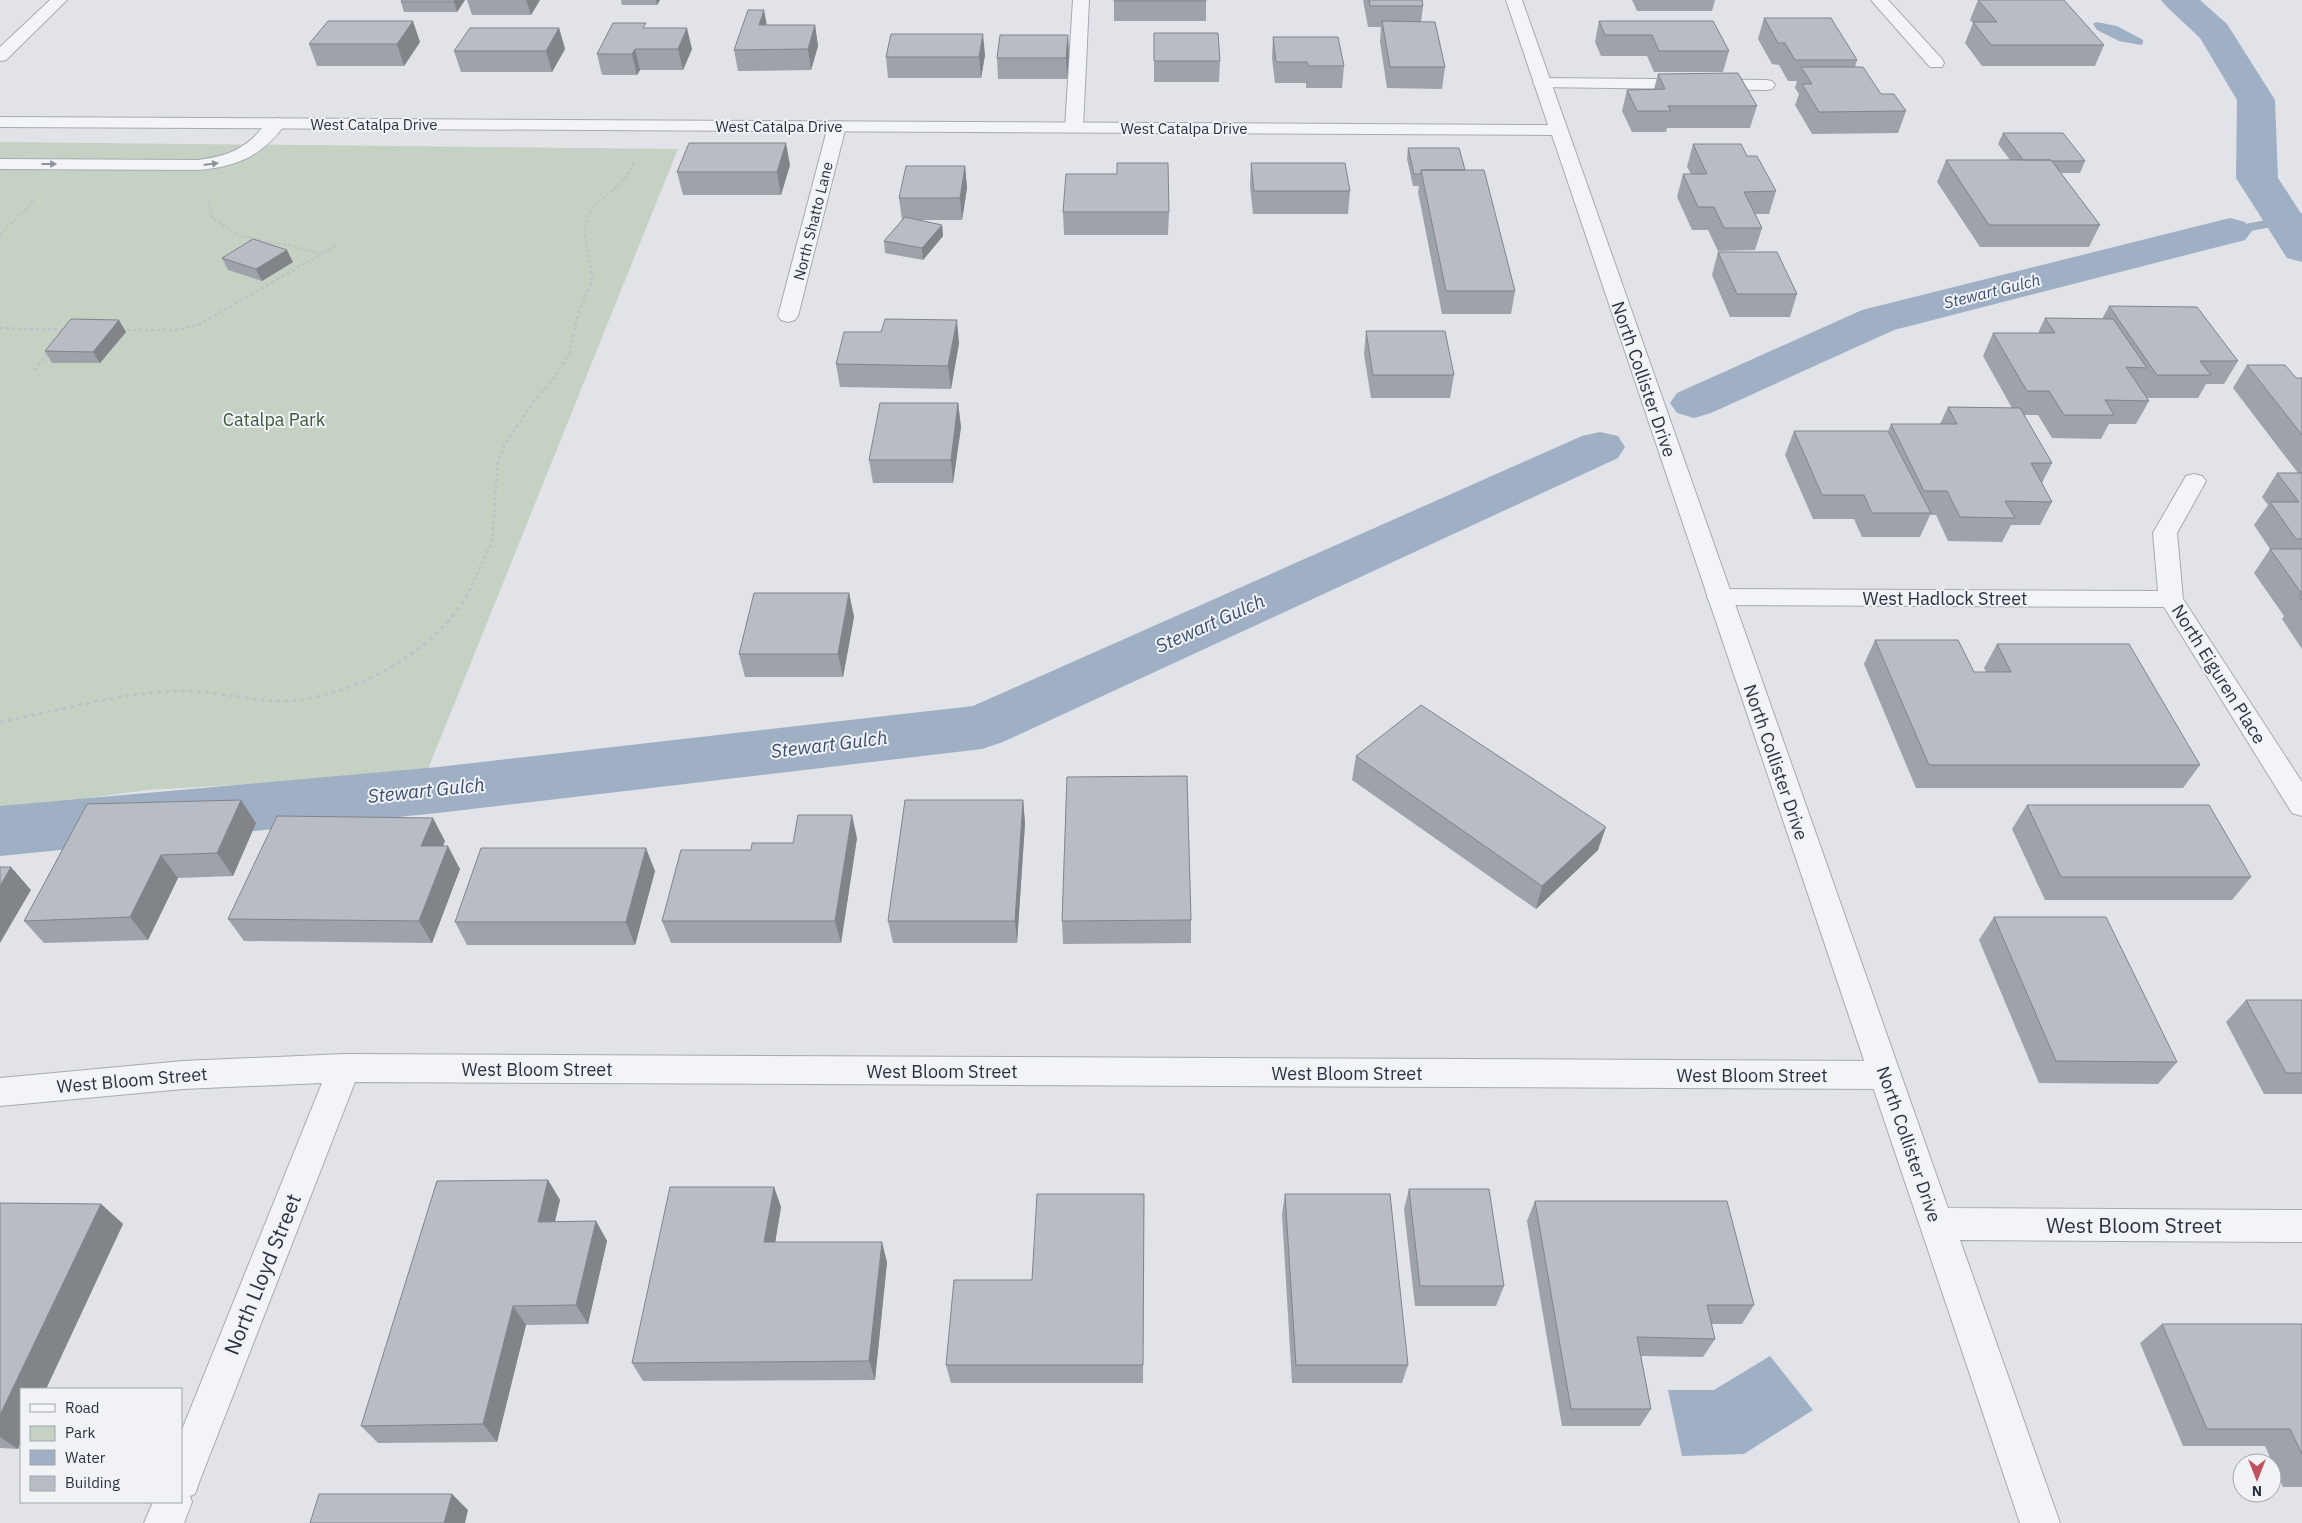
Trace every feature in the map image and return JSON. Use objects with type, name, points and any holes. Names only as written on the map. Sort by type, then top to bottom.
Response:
[{"type":"street","points":[[0,56],[59,0]]},
{"type":"street","points":[[1074,128],[1081,0]]},
{"type":"street","name":"North Collister Drive","points":[[1514,0],[2040,1523]]},
{"type":"street","points":[[1879,0],[1936,63]]},
{"type":"street","points":[[1542,83],[1766,85]]},
{"type":"street","name":"West Catalpa Drive","points":[[0,122],[1558,130]]},
{"type":"street","points":[[0,164],[217,164],[237,158],[252,149],[277,123]]},
{"type":"street","name":"North Shatto Lane","points":[[788,316],[837,126]]},
{"type":"street","name":"North Eiguren Place","points":[[2194,481],[2165,533],[2171,599],[2302,805]]},
{"type":"street","name":"West Hadlock Street","points":[[1719,597],[2171,599]]},
{"type":"street","name":"West Bloom Street","points":[[0,1092],[184,1075],[344,1068],[1885,1075]]},
{"type":"street","name":"North Lloyd Street","points":[[182,1477],[344,1068]]},
{"type":"street","name":"West Bloom Street","points":[[1936,1224],[2302,1226]]},
{"type":"street","points":[[164,1523],[173,1503]]},
{"type":"path","points":[[0,722],[142,694],[176,691],[275,701],[317,696],[362,682],[406,658],[448,620],[465,599],[482,566],[492,542],[498,460],[504,444],[536,398],[554,378],[568,354],[578,314],[592,281],[585,244],[584,226],[591,209],[628,176],[636,158]]},
{"type":"path","points":[[207,199],[212,218],[239,236],[293,246],[320,254]]},
{"type":"path","points":[[0,235],[34,200]]},
{"type":"path","points":[[114,330],[179,330],[200,324],[335,246]]},
{"type":"path","points":[[0,328],[68,330],[63,336]]},
{"type":"path","points":[[34,370],[51,350]]},
{"type":"green space","name":"Catalpa Park","points":[[0,142],[678,149],[426,774],[148,790],[0,810]]},
{"type":"water","points":[[2096,22],[2117,26],[2143,40],[2143,43],[2141,45],[2119,41],[2097,30],[2093,24]]},
{"type":"water","points":[[1770,1356],[1813,1410],[1744,1454],[1682,1456],[1668,1390],[1714,1390]]},
{"type":"building","points":[[402,0],[455,0],[454,2],[401,2]]},
{"type":"building","points":[[1206,0],[1206,1],[1114,1]]},
{"type":"building","points":[[1369,0],[1422,0],[1423,6],[1370,6]]},
{"type":"building","points":[[1978,0],[2064,0],[2104,45],[1991,45],[1973,22],[1997,22]]},
{"type":"building","points":[[748,10],[764,10],[759,25],[815,25],[808,49],[734,50]]},
{"type":"building","points":[[1764,18],[1831,18],[1857,60],[1795,60],[1785,43],[1778,43]]},
{"type":"building","points":[[328,21],[413,21],[397,44],[309,44]]},
{"type":"building","points":[[1382,21],[1435,22],[1445,67],[1390,67]]},
{"type":"building","points":[[1599,21],[1713,21],[1729,51],[1659,51],[1652,35],[1605,35]]},
{"type":"building","points":[[613,23],[646,23],[643,28],[687,28],[678,49],[635,49],[632,54],[597,54]]},
{"type":"building","points":[[470,28],[559,28],[546,51],[454,51]]},
{"type":"building","points":[[1154,33],[1218,33],[1220,61],[1154,61]]},
{"type":"building","points":[[891,34],[983,34],[979,57],[886,57]]},
{"type":"building","points":[[1000,35],[1068,35],[1066,58],[997,58]]},
{"type":"building","points":[[1273,37],[1338,37],[1344,66],[1308,66],[1307,62],[1276,62]]},
{"type":"building","points":[[1801,67],[1863,67],[1881,94],[1894,94],[1906,111],[1819,112],[1802,84],[1812,84]]},
{"type":"building","points":[[1738,73],[1757,106],[1668,106],[1671,111],[1637,111],[1627,90],[1665,89],[1658,74]]},
{"type":"building","points":[[2003,133],[2063,133],[2085,161],[2023,160]]},
{"type":"building","points":[[689,143],[786,143],[777,172],[677,172]]},
{"type":"building","points":[[1693,144],[1741,144],[1747,156],[1757,156],[1776,191],[1744,192],[1762,228],[1724,228],[1714,207],[1698,207],[1683,174],[1707,174]]},
{"type":"building","points":[[1408,148],[1459,148],[1465,170],[1421,170],[1421,174],[1414,174]]},
{"type":"building","points":[[1946,160],[2051,160],[2100,225],[1989,225]]},
{"type":"building","points":[[1117,163],[1168,163],[1169,212],[1063,212],[1066,174],[1117,174]]},
{"type":"building","points":[[1251,163],[1345,163],[1350,191],[1254,191]]},
{"type":"building","points":[[906,166],[965,166],[960,198],[899,198]]},
{"type":"building","points":[[1421,170],[1484,170],[1515,291],[1446,291]]},
{"type":"building","points":[[905,217],[942,225],[922,248],[884,241]]},
{"type":"building","points":[[253,239],[287,250],[256,269],[222,258]]},
{"type":"building","points":[[1718,252],[1777,252],[1797,294],[1737,294]]},
{"type":"building","points":[[2109,306],[2197,307],[2238,361],[2200,361],[2211,375],[2157,375]]},
{"type":"building","points":[[2045,318],[2113,319],[2147,368],[2126,367],[2149,401],[2105,400],[2114,415],[2064,415],[2049,391],[2027,391],[1993,333],[2055,333]]},
{"type":"building","points":[[71,319],[119,320],[93,352],[45,351]]},
{"type":"building","points":[[885,319],[957,320],[948,366],[836,364],[844,332],[881,332]]},
{"type":"building","points":[[1366,331],[1445,331],[1454,375],[1373,375]]},
{"type":"building","points":[[2247,365],[2285,365],[2296,378],[2302,378],[2302,435]]},
{"type":"building","points":[[880,403],[958,403],[951,460],[869,460]]},
{"type":"building","points":[[1948,407],[2020,408],[2052,463],[2031,463],[2052,502],[2005,501],[2015,518],[1960,517],[1947,491],[1924,491],[1891,424],[1957,424]]},
{"type":"building","points":[[1794,431],[1888,431],[1931,513],[1872,513],[1864,495],[1822,495]]},
{"type":"building","points":[[2277,473],[2302,473],[2302,539],[2296,539],[2270,502],[2299,502]]},
{"type":"building","points":[[2270,549],[2302,549],[2302,594]]},
{"type":"building","points":[[754,593],[849,593],[838,654],[739,654]]},
{"type":"building","points":[[1875,640],[1958,640],[1974,672],[2011,672],[1997,644],[2129,644],[2200,765],[1929,765]]},
{"type":"building","points":[[1421,705],[1606,827],[1542,886],[1356,756]]},
{"type":"building","points":[[1187,776],[1191,920],[1062,921],[1067,777]]},
{"type":"building","points":[[241,800],[217,853],[161,855],[130,917],[24,921],[87,804]]},
{"type":"building","points":[[905,800],[1023,800],[1015,921],[888,921]]},
{"type":"building","points":[[2027,805],[2209,805],[2251,877],[2061,877]]},
{"type":"building","points":[[798,815],[852,815],[835,921],[662,921],[681,850],[751,850],[752,843],[793,843]]},
{"type":"building","points":[[277,816],[433,818],[421,846],[448,846],[419,921],[228,919]]},
{"type":"building","points":[[481,848],[646,848],[626,922],[455,922]]},
{"type":"building","points":[[0,867],[11,867],[0,886]]},
{"type":"building","points":[[1994,917],[2106,917],[2177,1062],[2056,1061]]},
{"type":"building","points":[[2246,1000],[2302,1000],[2302,1073],[2286,1073]]},
{"type":"building","points":[[548,1180],[538,1222],[596,1221],[576,1305],[513,1306],[483,1424],[361,1426],[437,1181]]},
{"type":"building","points":[[670,1187],[774,1187],[764,1242],[882,1242],[869,1361],[632,1363]]},
{"type":"building","points":[[1409,1189],[1489,1189],[1504,1286],[1420,1286]]},
{"type":"building","points":[[1037,1194],[1144,1194],[1143,1365],[946,1365],[954,1280],[1032,1280]]},
{"type":"building","points":[[1285,1194],[1390,1194],[1408,1365],[1296,1365]]},
{"type":"building","points":[[1535,1201],[1727,1201],[1754,1305],[1707,1305],[1715,1339],[1637,1337],[1651,1409],[1571,1409]]},
{"type":"building","points":[[0,1203],[101,1204],[0,1415]]},
{"type":"building","points":[[2162,1324],[2302,1324],[2302,1454],[2290,1429],[2207,1429]]},
{"type":"building","points":[[319,1494],[452,1494],[444,1523],[310,1523]]},
{"type":"waterway","points":[[2179,0],[2214,32],[2256,100],[2257,178],[2302,249]]},
{"type":"waterway","name":"Stewart Gulch","points":[[2230,231],[2302,217]]},
{"type":"waterway","name":"Stewart Gulch","points":[[1694,403],[1878,320],[2230,231]]},
{"type":"waterway","name":"Stewart Gulch","points":[[0,831],[438,790],[982,727],[1600,447]]}]
